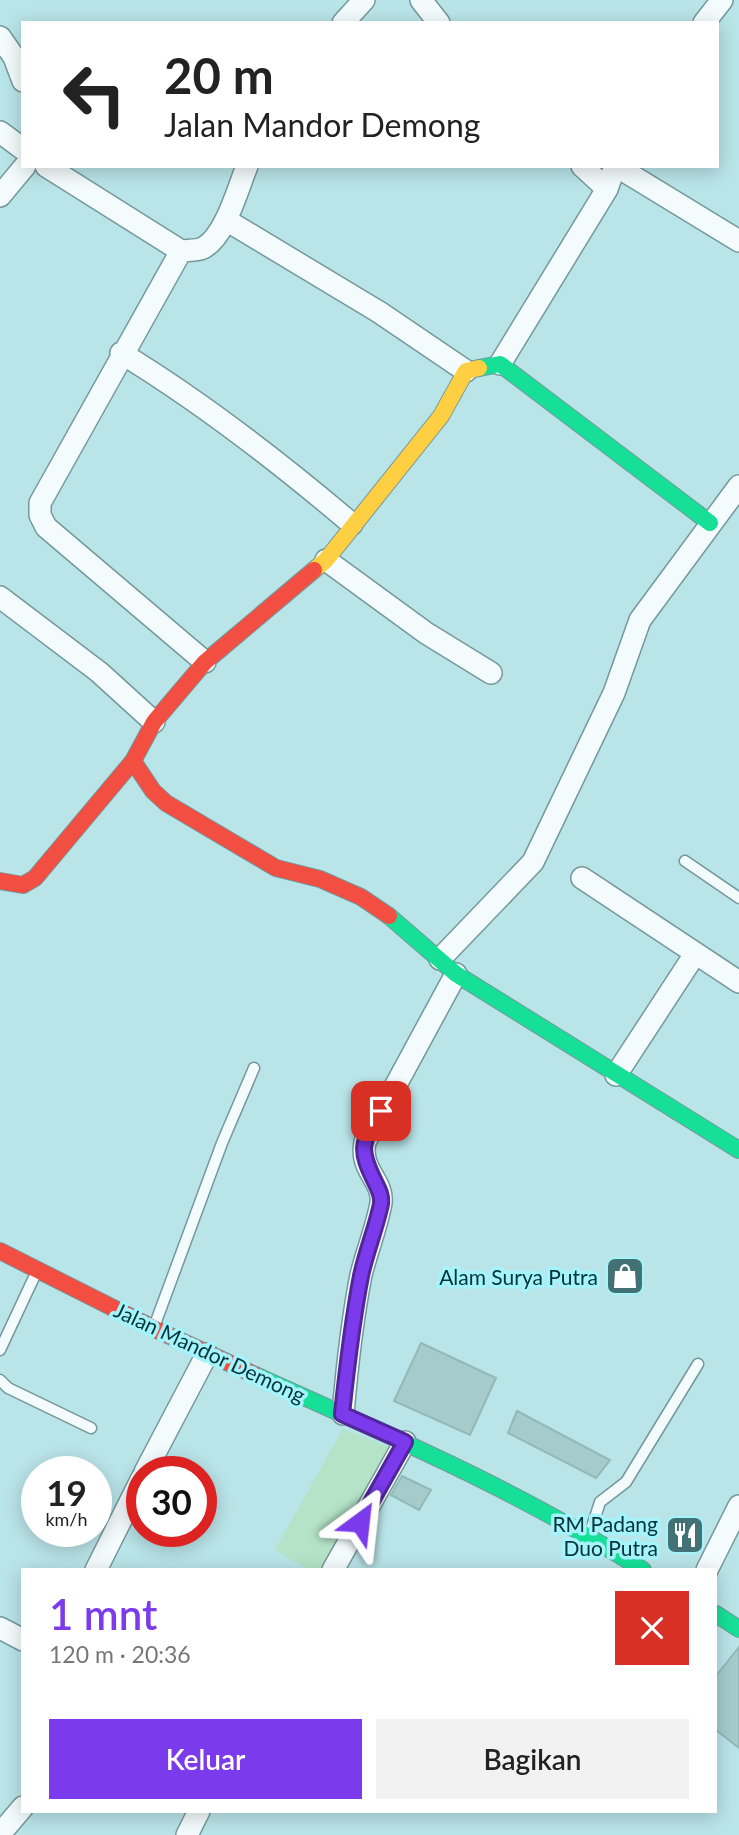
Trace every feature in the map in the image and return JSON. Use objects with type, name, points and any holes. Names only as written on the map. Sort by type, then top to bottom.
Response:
[{"type":"street","points":[[345,21],[364,0]]},
{"type":"street","points":[[421,0],[437,21]]},
{"type":"street","points":[[706,21],[722,0]]},
{"type":"street","points":[[0,37],[21,76]]},
{"type":"street","points":[[0,132],[21,148]]},
{"type":"street","points":[[0,196],[23,168]]},
{"type":"street","points":[[49,168],[181,251],[202,248],[226,220],[246,168]]},
{"type":"street","points":[[584,168],[607,189]]},
{"type":"street","points":[[0,881],[23,886],[35,878],[133,761],[154,722],[205,662],[326,560],[440,416],[466,372],[500,364],[607,189],[615,168]]},
{"type":"street","points":[[619,168],[739,240]]},
{"type":"street","points":[[226,220],[379,312],[466,372]]},
{"type":"street","points":[[181,251],[121,353],[40,503],[40,515],[46,527],[205,662]]},
{"type":"street","points":[[121,353],[168,382],[303,482],[352,524]]},
{"type":"street","points":[[500,364],[710,523]]},
{"type":"street","points":[[440,959],[533,862],[614,693],[640,620],[739,486]]},
{"type":"street","points":[[326,560],[426,633],[491,673]]},
{"type":"street","points":[[0,597],[99,672],[154,722]]},
{"type":"street","points":[[133,761],[153,791],[166,803],[275,868],[320,879],[361,897],[456,974],[739,1150]]},
{"type":"street","points":[[582,878],[739,982]]},
{"type":"street","points":[[616,1075],[695,954]]},
{"type":"street","points":[[342,1414],[351,1329],[370,1237],[381,1205],[379,1191],[363,1159],[365,1142],[456,974]]},
{"type":"street","name":"Jalan Mandor Demong","points":[[0,1251],[207,1354],[495,1482],[590,1534],[640,1568]]},
{"type":"street","points":[[153,1456],[207,1354]]},
{"type":"street","points":[[334,1568],[405,1442]]},
{"type":"street","points":[[708,1568],[739,1507]]},
{"type":"street","points":[[97,1568],[126,1510]]},
{"type":"street","points":[[717,1615],[739,1629]]},
{"type":"street","points":[[0,1628],[21,1639]]},
{"type":"street","points":[[0,1834],[21,1809]]},
{"type":"street","points":[[187,1835],[198,1813]]},
{"type":"lane","points":[[685,861],[739,898]]},
{"type":"lane","points":[[154,1327],[222,1143],[254,1068]]},
{"type":"lane","points":[[0,1350],[38,1270]]},
{"type":"lane","points":[[590,1534],[600,1502],[626,1482],[698,1364]]},
{"type":"lane","points":[[0,1380],[8,1388],[91,1428]]},
{"type":"green space","points":[[343,1429],[391,1448],[323,1568],[306,1568],[275,1550]]},
{"type":"building","points":[[421,1343],[496,1378],[470,1435],[394,1401]]},
{"type":"building","points":[[517,1411],[610,1460],[596,1478],[508,1433]]},
{"type":"building","points":[[402,1476],[431,1490],[419,1510],[391,1495]]},
{"type":"building","points":[[739,1647],[739,1748],[717,1731],[717,1675]]},
{"type":"traffic: fast","points":[[479,368],[500,364],[710,523]]},
{"type":"traffic: fast","points":[[389,916],[456,974],[739,1150]]},
{"type":"traffic: fast","points":[[255,1375],[501,1489],[640,1568]]},
{"type":"traffic: fast","points":[[717,1615],[739,1629]]},
{"type":"traffic: slow","points":[[314,570],[326,560],[441,416],[466,371],[479,368]]},
{"type":"traffic: jam","points":[[0,881],[23,885],[35,878],[133,761],[154,722],[205,662],[314,570]]},
{"type":"traffic: jam","points":[[133,761],[153,791],[166,803],[276,868],[320,879],[361,897],[389,916]]},
{"type":"traffic: jam","points":[[0,1251],[157,1330],[255,1375]]},
{"type":"place","name":"Alam Surya Putra","points":[[625,1276]]},
{"type":"place","name":"RM Padang Duo Putra","points":[[685,1535]]},
{"type":"route","points":[[360,1522],[405,1442],[342,1414],[351,1329],[373,1224],[381,1205],[381,1197],[363,1159],[363,1151],[369,1132],[381,1111]]}]
